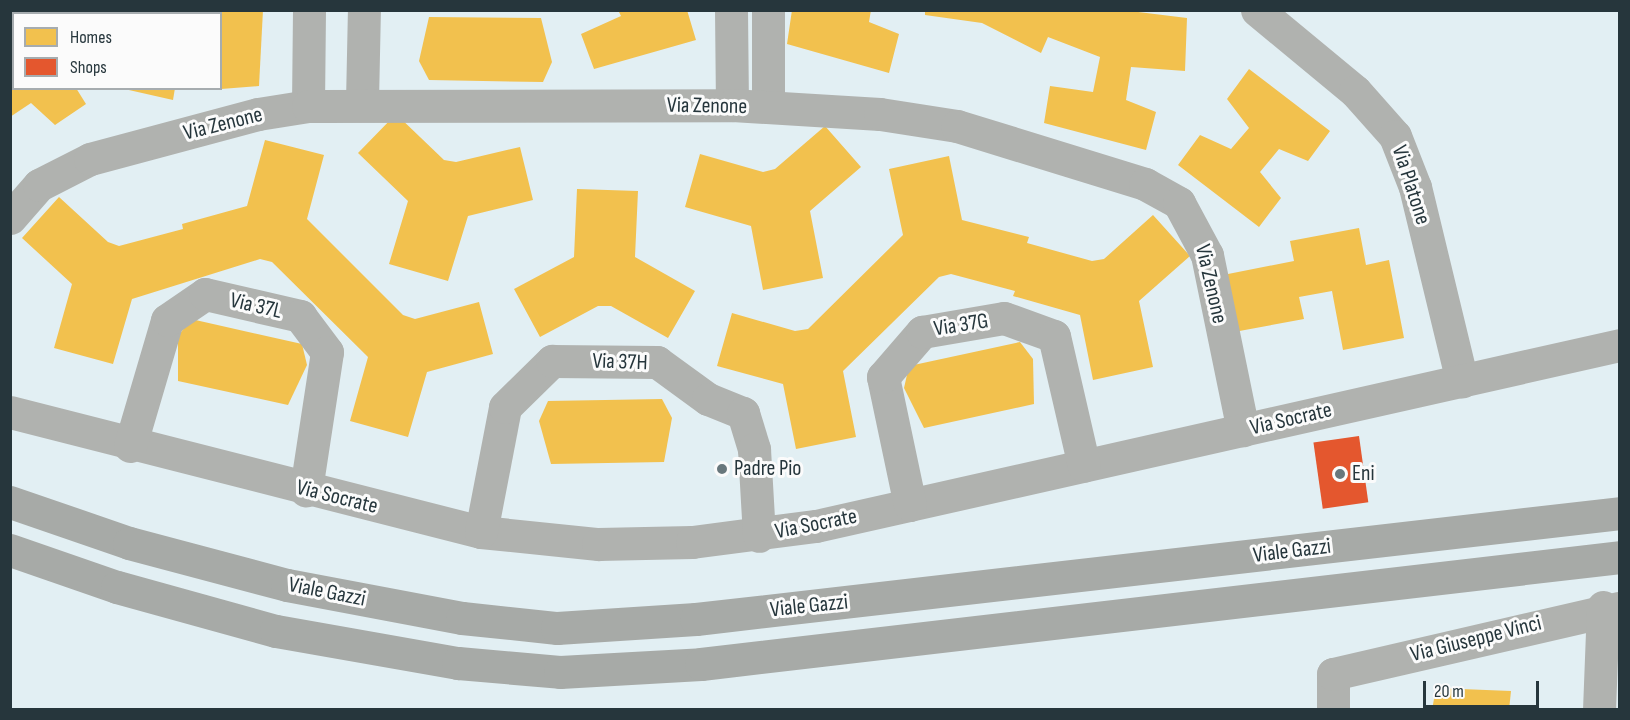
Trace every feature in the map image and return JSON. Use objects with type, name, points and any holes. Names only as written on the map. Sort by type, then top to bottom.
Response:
[{"type":"main road","name":"Viale Gazzi","points":[[10,502],[129,543],[287,585],[462,618],[557,628],[696,619],[1620,513]]},
{"type":"main road","name":"Viale Gazzi","points":[[10,550],[117,587],[276,631],[458,663],[560,672],[701,664],[1620,557]]},
{"type":"street","points":[[308,106],[309,10]]},
{"type":"street","points":[[363,102],[364,10]]},
{"type":"street","points":[[731,10],[732,105]]},
{"type":"street","points":[[768,10],[768,107]]},
{"type":"street","name":"Via Platone","points":[[1257,10],[1362,98],[1395,136],[1415,187],[1462,381]]},
{"type":"street","name":"Via Zenone","points":[[10,218],[39,184],[90,159],[258,114],[308,106],[363,102],[732,105],[957,126],[1165,193],[1179,203],[1202,239],[1243,430]]},
{"type":"street","name":"Via 37L","points":[[130,446],[167,320],[205,294],[300,316],[327,352],[306,490]]},
{"type":"street","name":"Via 37G","points":[[910,505],[883,377],[922,332],[1004,318],[1054,336],[1084,466]]},
{"type":"street","name":"Via Socrate","points":[[10,412],[130,446],[481,532],[598,544],[759,536],[910,505],[1620,345]]},
{"type":"street","name":"Via 37H","points":[[481,532],[505,407],[552,361],[657,362],[708,399],[743,413],[754,449],[759,536]]},
{"type":"street","points":[[1599,710],[1611,607]]},
{"type":"street","name":"Via Giuseppe Vinci","points":[[1333,710],[1333,674],[1611,607]]},
{"type":"building: Homes","points":[[132,10],[185,10],[185,12],[132,12]]},
{"type":"building: Homes","points":[[220,10],[263,10],[259,86],[222,89],[222,12]]},
{"type":"building: Homes","points":[[618,10],[687,10],[696,40],[594,69],[581,34],[621,16]]},
{"type":"building: Homes","points":[[792,10],[871,10],[869,22],[899,34],[889,73],[787,44]]},
{"type":"building: Homes","points":[[925,10],[1122,10],[1187,18],[1185,71],[1131,67],[1126,100],[1156,112],[1146,150],[1044,123],[1050,86],[1093,92],[1100,57],[1048,37],[1041,53],[982,23],[925,15]]},
{"type":"building: Homes","points":[[429,17],[541,18],[552,62],[543,82],[429,80],[419,61]]},
{"type":"building: Homes","points":[[1249,69],[1330,131],[1308,161],[1279,149],[1260,172],[1281,198],[1259,227],[1178,165],[1200,135],[1231,149],[1249,128],[1227,99]]},
{"type":"building: Homes","points":[[12,73],[12,90],[77,90],[86,104],[55,125],[31,103],[10,117]]},
{"type":"building: Homes","points":[[129,90],[175,90],[173,100]]},
{"type":"building: Homes","points":[[396,114],[444,160],[456,162],[520,147],[533,200],[468,216],[448,281],[389,264],[408,201],[358,153]]},
{"type":"building: Homes","points":[[825,126],[861,167],[810,211],[823,278],[763,290],[751,226],[685,207],[700,154],[763,172],[775,169]]},
{"type":"building: Homes","points":[[265,140],[324,155],[307,219],[403,315],[415,319],[479,302],[493,354],[427,372],[408,437],[350,421],[368,357],[272,262],[260,259],[132,299],[113,364],[54,348],[72,284],[22,238],[59,197],[108,242],[119,246],[183,229],[182,224],[247,206]]},
{"type":"building: Homes","points":[[949,156],[962,220],[1029,237],[1027,243],[1092,261],[1104,259],[1153,215],[1190,256],[1139,301],[1153,367],[1093,380],[1080,315],[1013,296],[1015,291],[951,274],[939,277],[843,371],[856,437],[796,449],[783,384],[717,366],[732,313],[795,331],[808,329],[903,235],[889,169]]},
{"type":"building: Homes","points":[[577,189],[638,191],[635,257],[695,291],[668,338],[611,306],[598,306],[540,337],[514,289],[574,257]]},
{"type":"building: Homes","points":[[1359,228],[1366,265],[1389,260],[1404,338],[1343,350],[1332,291],[1299,297],[1304,319],[1234,332],[1223,275],[1294,261],[1290,241]]},
{"type":"building: Homes","points":[[191,319],[302,344],[307,365],[288,405],[178,381],[178,336]]},
{"type":"building: Homes","points":[[1020,342],[1033,359],[1034,404],[924,428],[904,388],[909,366]]},
{"type":"building: Homes","points":[[662,399],[672,418],[664,462],[551,464],[539,421],[548,401]]},
{"type":"building: Homes","points":[[1436,688],[1511,691],[1509,710],[1432,710]]},
{"type":"building: Shops","points":[[1359,436],[1368,502],[1323,509],[1313,442]]},
{"type":"place","name":"Padre Pio","points":[[722,469]]},
{"type":"place","name":"Eni","points":[[1340,474]]}]
